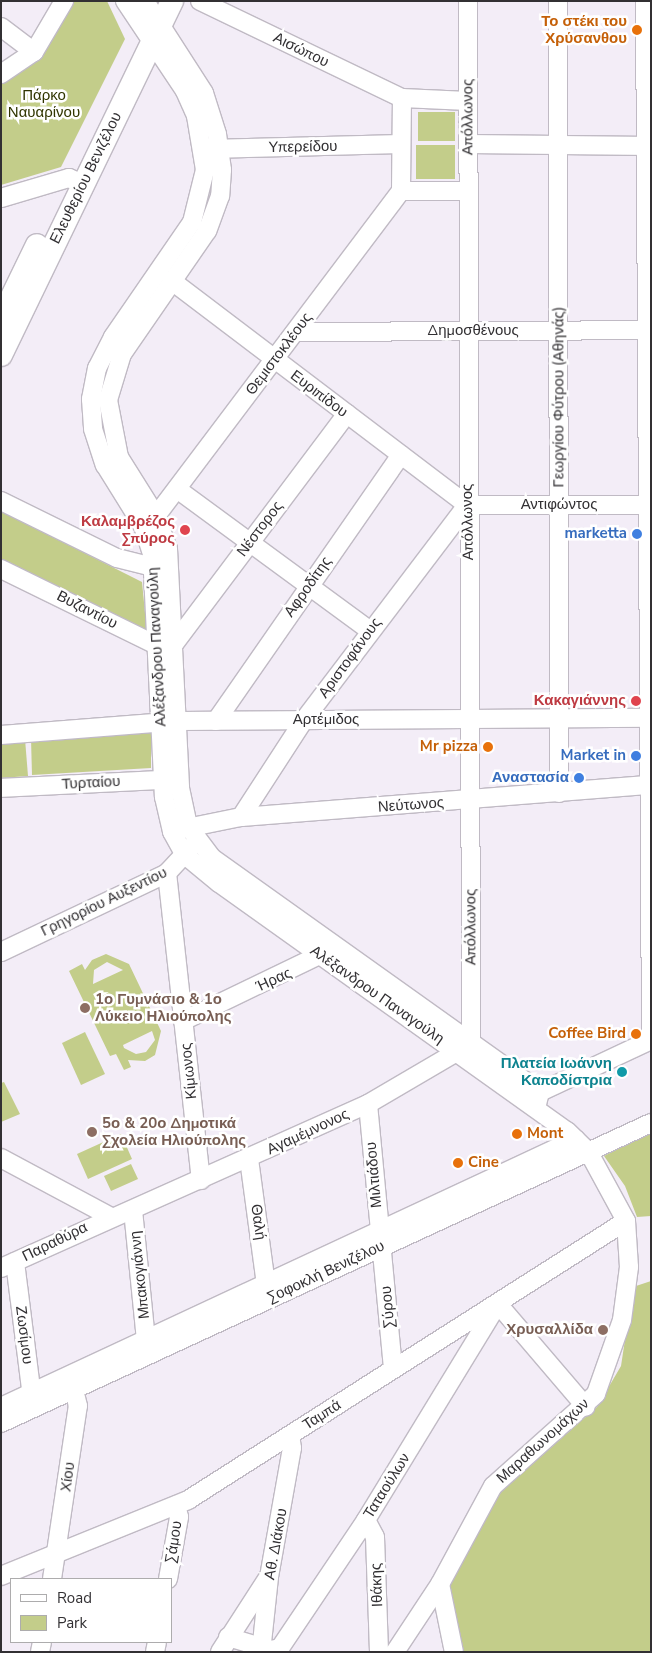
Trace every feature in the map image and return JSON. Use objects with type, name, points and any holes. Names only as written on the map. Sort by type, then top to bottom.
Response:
[{"type":"main road","name":"Ελευθερίου Βενιζέλου","points":[[1,355],[9,309],[76,181],[151,18],[172,1]]},
{"type":"street","points":[[1,74],[34,52],[64,1]]},
{"type":"street","name":"Αλέξανδρου Παναγούλη","points":[[125,1],[151,18],[212,149],[220,196],[214,214],[172,281],[122,354],[108,400],[119,457],[156,516],[168,549],[166,645],[172,779],[180,829],[192,850],[328,951],[538,1098],[588,1151]]},
{"type":"street","name":"Αισώπου","points":[[200,1],[402,98]]},
{"type":"street","name":"Απόλλωνος","points":[[464,1048],[472,801],[467,504],[468,1]]},
{"type":"street","name":"Γεωργίου Φύτρου (Αθηνάς)","points":[[558,1],[560,793]]},
{"type":"street","points":[[645,1],[648,146],[651,1033]]},
{"type":"street","points":[[1,26],[34,52]]},
{"type":"street","points":[[468,101],[402,98],[401,144],[401,191],[468,191]]},
{"type":"street","name":"Υπερείδου","points":[[212,149],[401,144]]},
{"type":"street","points":[[468,144],[648,146]]},
{"type":"street","name":"Αλέξανδρου Παναγούλη","points":[[166,645],[153,567],[143,526],[115,486],[97,445],[91,400],[98,368],[113,337],[192,222],[204,190],[212,149]]},
{"type":"street","points":[[1,198],[76,181]]},
{"type":"street","name":"Θεμιστοκλέους","points":[[156,516],[401,191]]},
{"type":"street","name":"Ευριπίδου","points":[[172,281],[274,360],[467,504]]},
{"type":"street","name":"Δημοσθένους","points":[[296,332],[648,330]]},
{"type":"street","name":"Νέστορος","points":[[166,645],[249,542],[347,414]]},
{"type":"street","name":"Αφροδίτης","points":[[216,721],[308,586],[401,455]]},
{"type":"street","points":[[177,489],[370,631]]},
{"type":"street","points":[[1,501],[117,558],[153,567]]},
{"type":"street","name":"Αντιφώντος","points":[[467,504],[648,505]]},
{"type":"street","name":"Αριστοφάνους","points":[[241,817],[304,720],[467,504]]},
{"type":"street","name":"Βυζαντίου","points":[[1,569],[166,645]]},
{"type":"street","name":"Αρτέμιδος","points":[[1,735],[170,721],[649,718]]},
{"type":"street","name":"Τυρταίου","points":[[1,788],[172,779]]},
{"type":"street","name":"Νεύτωνος","points":[[180,829],[241,817],[472,801],[649,786]]},
{"type":"street","name":"Γρηγορίου Αυξεντίου","points":[[1,952],[168,873],[192,850]]},
{"type":"street","name":"Κίμωνος","points":[[168,873],[201,1180]]},
{"type":"street","name":"Ήρας","points":[[183,1021],[328,951]]},
{"type":"street","points":[[538,1098],[651,1040]]},
{"type":"street","name":"Αγαμέμνονος","points":[[109,1216],[133,1210],[368,1104],[464,1048]]},
{"type":"street","name":"Μιλτιάδου","points":[[368,1104],[381,1239]]},
{"type":"street","name":"Σοφοκλή Βενιζέλου","points":[[73,1383],[146,1341],[266,1285],[381,1239],[651,1123]]},
{"type":"street","name":"Σοφοκλή Βενιζέλου","points":[[1,1408],[33,1400],[73,1383],[381,1239],[576,1139]]},
{"type":"street","name":"Μαραθωνομάχων","points":[[395,1652],[440,1584],[493,1486],[586,1407],[607,1373],[618,1339],[629,1267],[626,1221],[588,1151]]},
{"type":"street","points":[[1,1158],[109,1216]]},
{"type":"street","name":"Θαλή","points":[[249,1159],[266,1285]]},
{"type":"street","name":"Μπακογιάννη","points":[[133,1210],[146,1341]]},
{"type":"street","name":"Παραθύρα","points":[[8,1265],[109,1216]]},
{"type":"street","name":"Ταμπά","points":[[1,1576],[176,1505],[290,1436],[626,1221]]},
{"type":"street","name":"Σύρου","points":[[381,1239],[393,1369]]},
{"type":"street","name":"Ζωσίμου","points":[[8,1265],[33,1400]]},
{"type":"street","points":[[498,1304],[586,1407]]},
{"type":"street","name":"Ταταούλων","points":[[261,1650],[280,1648],[366,1520],[498,1304]]},
{"type":"street","name":"Χίου","points":[[52,1578],[57,1553],[73,1383]]},
{"type":"street","name":"Σοφοκλή Βενιζέλου","points":[[1,1422],[33,1400]]},
{"type":"street","name":"Αθ. Διάκου","points":[[261,1650],[269,1577],[292,1453],[290,1436]]},
{"type":"street","name":"Σάμου","points":[[168,1578],[180,1517],[176,1505]]},
{"type":"street","name":"Ιθάκης","points":[[366,1520],[375,1537],[379,1652]]},
{"type":"street","points":[[261,1650],[224,1645],[269,1577]]},
{"type":"street","points":[[440,1584],[454,1652]]},
{"type":"green space","name":"Πάρκο Ναυαρίνου","points":[[70,1],[107,1],[125,39],[61,167],[1,185],[1,79]]},
{"type":"green space","points":[[418,112],[455,112],[455,141],[418,141]]},
{"type":"green space","points":[[416,145],[455,145],[455,179],[416,179]]},
{"type":"green space","points":[[1,511],[142,582],[147,633],[1,564]]},
{"type":"green space","points":[[151,729],[151,768],[32,775],[31,738]]},
{"type":"green space","points":[[25,739],[28,776],[1,778],[1,741]]},
{"type":"green space","points":[[106,954],[129,964],[161,1031],[155,1055],[145,1061],[128,1060],[131,1067],[124,1070],[116,1054],[110,1056],[69,971],[82,964],[85,970],[92,960]],"holes":[[[107,962],[123,970],[93,984],[94,970]],[[152,1031],[155,1040],[146,1052],[136,1054],[124,1048],[123,1045]]]},
{"type":"green space","points":[[85,1032],[105,1074],[81,1085],[62,1043]]},
{"type":"green space","points":[[4,1082],[20,1114],[1,1122],[1,1083]]},
{"type":"green space","points":[[651,1132],[651,1216],[637,1217],[625,1186],[604,1156]]},
{"type":"green space","points":[[121,1134],[132,1159],[88,1179],[77,1154]]},
{"type":"green space","points":[[131,1164],[138,1179],[111,1191],[104,1176]]},
{"type":"green space","points":[[651,1281],[651,1652],[461,1652],[446,1589],[495,1497],[597,1407],[621,1366],[633,1287]]},
{"type":"place","name":"Το στέκι του Χρύσανθου","points":[[637,30]]},
{"type":"place","name":"Καλαμβρέζος Σπύρος","points":[[185,530]]},
{"type":"place","name":"marketta","points":[[637,534]]},
{"type":"place","name":"Κακαγιάννης","points":[[636,701]]},
{"type":"place","name":"Mr pizza","points":[[488,747]]},
{"type":"place","name":"Market in","points":[[636,756]]},
{"type":"place","name":"Αναστασία","points":[[579,778]]},
{"type":"place","name":"1ο Γυμνάσιο & 1ο Λύκειο Ηλιούπολης","points":[[85,1008]]},
{"type":"place","name":"Coffee Bird","points":[[636,1034]]},
{"type":"place","name":"Πλατεία Ιωάννη Καποδίστρια","points":[[622,1072]]},
{"type":"place","name":"5ο & 20ο Δημοτικά Σχολεία Ηλιούπολης","points":[[92,1132]]},
{"type":"place","name":"Mont","points":[[517,1134]]},
{"type":"place","name":"Cine","points":[[458,1163]]},
{"type":"place","name":"Χρυσαλλίδα","points":[[603,1330]]}]
